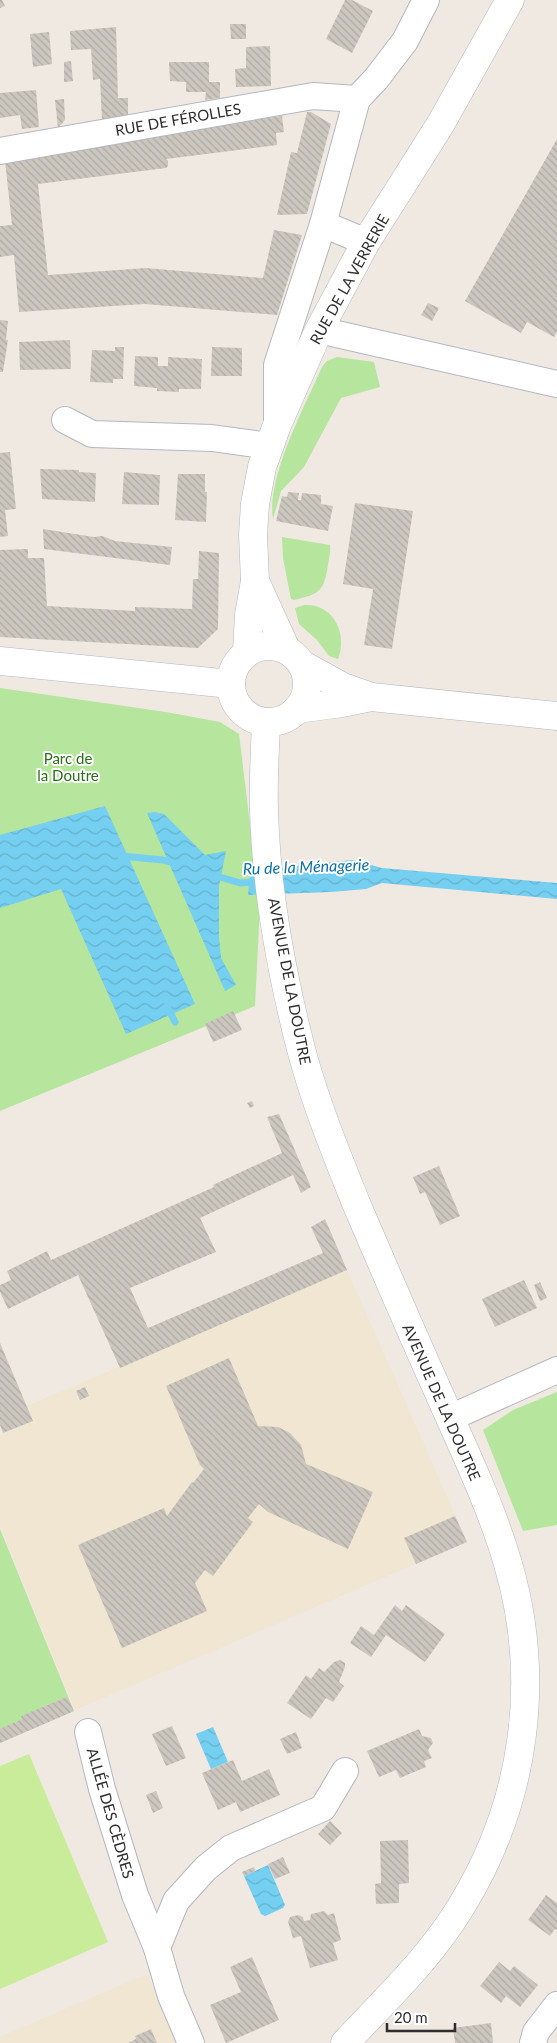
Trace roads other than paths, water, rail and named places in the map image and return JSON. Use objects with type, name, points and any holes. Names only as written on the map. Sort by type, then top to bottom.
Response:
[{"type":"main road","name":"RUE DE LA VERRERIE","points":[[247,651],[249,615],[255,581],[253,536],[255,504],[258,485],[273,436],[319,330],[366,242],[440,125],[510,0]]},
{"type":"main road","name":"RUE DE LA VERRERIE","points":[[255,581],[294,657]]},
{"type":"main road","points":[[294,657],[306,676],[307,688],[304,700],[297,709],[283,719],[266,722],[254,720],[244,713],[234,699],[230,684],[232,670],[247,651],[260,646],[273,645],[294,657],[343,687],[371,697],[557,716]]},
{"type":"main road","points":[[0,661],[230,684]]},
{"type":"main road","points":[[297,709],[371,697]]},
{"type":"main road","name":"AVENUE DE LA DOUTRE","points":[[266,722],[264,809],[267,853],[275,915],[301,1049],[337,1157],[496,1526],[518,1603],[524,1640],[525,1697],[519,1752],[509,1798],[494,1843],[462,1905],[423,1958],[345,2043]]},
{"type":"street","points":[[65,420],[92,434],[212,438],[273,436],[277,365],[323,224],[357,98],[376,79],[404,41],[426,0]]},
{"type":"street","name":"RUE DE FÉROLLES","points":[[0,151],[313,96],[357,98]]},
{"type":"street","points":[[323,224],[366,242]]},
{"type":"street","points":[[319,330],[557,384]]},
{"type":"street","points":[[450,1418],[557,1370]]},
{"type":"street","name":"ALLÉE DES CÈDRES","points":[[88,1732],[102,1789],[135,1895],[157,1948],[171,1996],[191,2043]]},
{"type":"street","points":[[157,1948],[176,1901],[206,1868],[231,1848],[323,1808],[345,1771]]},
{"type":"street","name":"ALLÉE DES CÈDRES","points":[[135,1895],[176,1901]]},
{"type":"street","points":[[533,2043],[536,2032],[557,2005]]},
{"type":"water","points":[[105,806],[195,1004],[126,1034],[61,889],[0,908],[0,835]]},
{"type":"water","points":[[147,813],[164,814],[205,855],[226,851],[219,886],[219,937],[221,958],[236,985],[225,991]]},
{"type":"water","points":[[353,860],[382,868],[557,883],[557,899],[382,883],[366,889],[248,895],[250,874],[252,873],[309,864]]},
{"type":"water","points":[[213,1727],[228,1762],[211,1769],[196,1734]]},
{"type":"water","points":[[268,1865],[285,1905],[283,1908],[265,1916],[261,1914],[244,1876]]},
{"type":"waterway","name":"Ru de la Ménagerie","points":[[121,856],[163,860],[177,864]]},
{"type":"waterway","name":"Ru de la Ménagerie","points":[[213,875],[240,883],[256,882]]},
{"type":"waterway","points":[[167,1006],[175,1022]]},
{"type":"park label","name":"Parc de la Doutre","points":[[68,766]]}]
